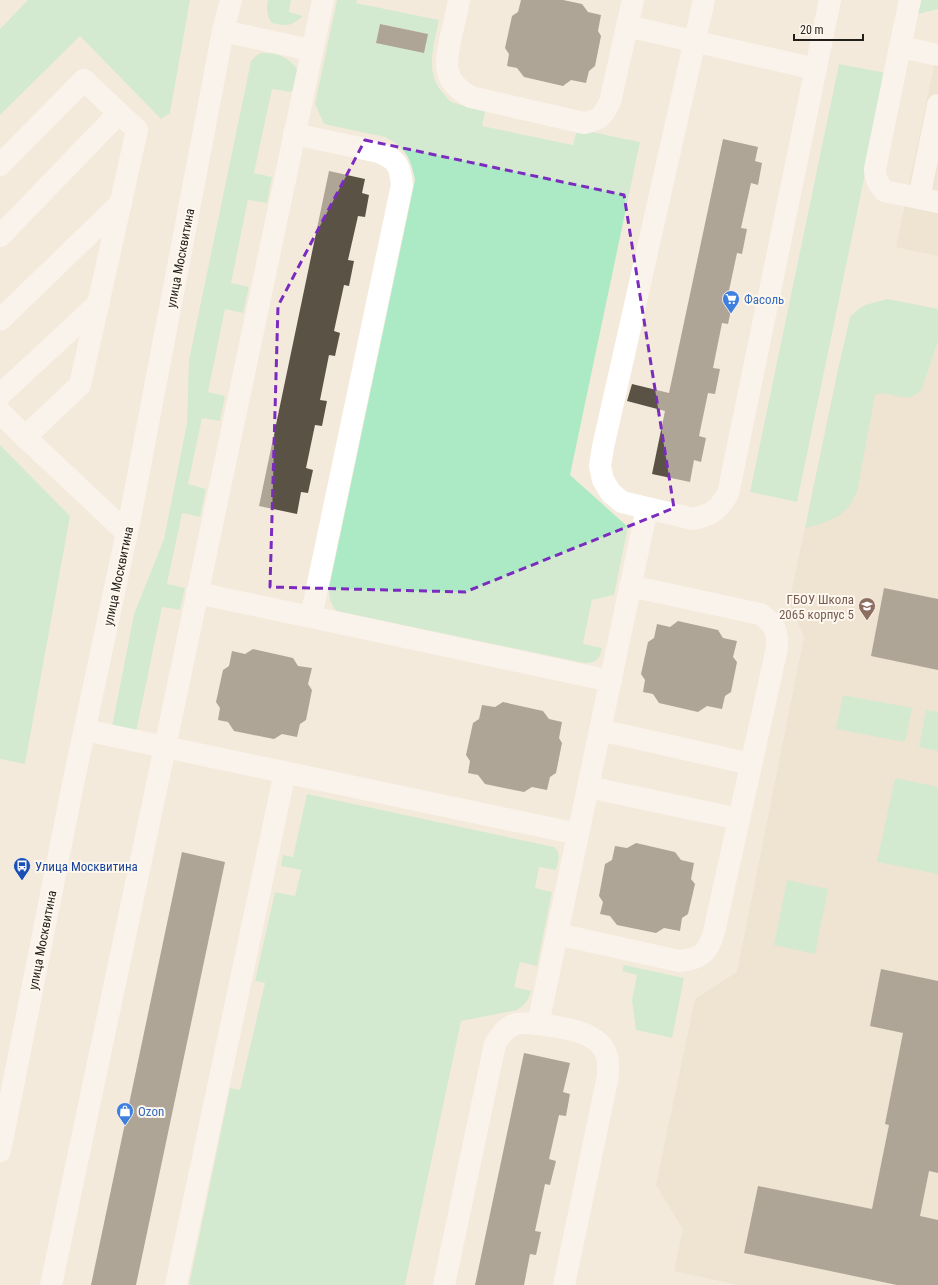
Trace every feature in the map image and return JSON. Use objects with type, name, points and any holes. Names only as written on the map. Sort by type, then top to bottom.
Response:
[{"type":"street","name":"улица Москвитина","points":[[0,1151],[85,730],[127,533],[231,0]]},
{"type":"street","points":[[51,1285],[311,50],[323,0]]},
{"type":"street","points":[[460,0],[446,58],[448,71],[454,84],[461,91],[471,97],[584,123],[597,120],[604,113],[610,102],[633,0]]},
{"type":"street","points":[[704,0],[604,440],[600,466],[603,480],[611,493],[622,502],[694,519],[714,512],[721,506],[728,494],[830,0]]},
{"type":"street","points":[[910,0],[875,169],[878,185],[884,191],[928,200],[938,105]]},
{"type":"street","points":[[627,26],[816,69]]},
{"type":"street","points":[[224,31],[311,50]]},
{"type":"street","points":[[900,47],[938,55]]},
{"type":"street","points":[[0,165],[84,80],[137,130],[80,385],[25,437]]},
{"type":"street","points":[[0,236],[119,113]]},
{"type":"street","points":[[294,134],[379,152],[389,156],[396,162],[401,171],[402,185],[311,617]]},
{"type":"street","points":[[0,320],[121,203]]},
{"type":"street","points":[[0,395],[99,303]]},
{"type":"street","points":[[0,412],[127,533]]},
{"type":"street","points":[[538,1024],[647,508]]},
{"type":"street","points":[[557,934],[679,961],[696,958],[710,945],[777,648],[777,633],[774,626],[769,620],[760,614],[630,586]]},
{"type":"street","points":[[197,593],[611,681]]},
{"type":"street","points":[[85,730],[578,834]]},
{"type":"street","points":[[600,730],[751,764]]},
{"type":"street","points":[[176,1285],[285,772]]},
{"type":"street","points":[[588,787],[739,819]]},
{"type":"street","points":[[444,1285],[495,1044],[502,1033],[509,1027],[523,1022],[577,1031],[588,1035],[598,1042],[608,1060],[608,1076],[564,1285]]},
{"type":"highlighted area","points":[[365,140],[624,195],[674,508],[465,592],[270,587],[278,306]]},
{"type":"shaded area","points":[[938,47],[938,256],[896,247]]},
{"type":"shaded area","points":[[887,299],[938,309],[938,1285],[738,1285],[674,1271],[683,1229],[656,1185],[695,999],[737,972],[804,637],[789,604],[839,365],[877,346]]},
{"type":"green space","points":[[28,0],[190,0],[170,113],[161,119],[80,36],[0,115],[0,29]]},
{"type":"green space","points":[[268,0],[291,0],[289,12],[303,16],[289,25],[272,23],[267,12]]},
{"type":"green space","points":[[337,0],[357,0],[356,3],[439,20],[432,58],[434,77],[438,86],[451,101],[486,109],[482,126],[573,145],[577,129],[640,142],[570,475],[628,527],[614,595],[592,600],[583,644],[602,648],[597,660],[584,663],[337,611],[331,603],[329,588],[415,180],[409,159],[398,145],[385,137],[324,124],[315,104]],"holes":[[[380,24],[428,34],[376,42]]]},
{"type":"green space","points":[[918,0],[938,0],[938,9],[914,15]]},
{"type":"green space","points":[[262,53],[279,55],[292,63],[299,72],[298,83],[291,92],[272,89],[254,173],[272,177],[267,203],[248,200],[231,283],[249,287],[243,313],[225,309],[208,392],[225,396],[220,421],[202,418],[188,484],[206,489],[200,517],[182,513],[167,584],[185,588],[180,610],[162,607],[136,732],[112,727],[134,614],[164,539],[187,423],[189,360],[251,61],[257,55]]},
{"type":"green space","points":[[839,64],[886,73],[797,502],[750,492]]},
{"type":"green space","points":[[887,299],[938,309],[938,340],[922,389],[910,397],[887,394],[875,395],[857,492],[849,507],[837,517],[805,528],[850,317],[865,305]]},
{"type":"green space","points":[[0,445],[70,516],[25,764],[0,759]]},
{"type":"green space","points":[[843,695],[912,708],[905,742],[836,729]]},
{"type":"green space","points":[[926,710],[938,712],[938,751],[919,747]]},
{"type":"green space","points":[[895,778],[938,787],[938,874],[877,862]]},
{"type":"green space","points":[[307,794],[554,847],[559,855],[556,870],[539,867],[535,888],[552,892],[537,966],[520,962],[514,987],[531,991],[526,1002],[517,1010],[461,1021],[405,1285],[189,1285],[230,1088],[240,1090],[265,983],[255,981],[275,892],[295,896],[301,870],[281,866],[283,855],[293,857]]},
{"type":"green space","points":[[787,880],[828,889],[815,954],[774,945]]},
{"type":"green space","points":[[624,965],[684,978],[672,1038],[636,1030],[632,1000],[637,975],[622,971]]},
{"type":"building","points":[[521,0],[563,0],[582,4],[588,12],[601,15],[598,31],[601,36],[595,66],[589,71],[586,83],[571,80],[563,86],[524,77],[517,68],[507,66],[509,54],[505,48],[512,16],[518,12]]},
{"type":"building","points":[[380,24],[428,34],[424,53],[376,43]]},
{"type":"building","points":[[723,139],[758,147],[755,161],[762,163],[758,185],[751,183],[741,228],[747,229],[742,254],[737,253],[727,300],[733,301],[728,324],[722,323],[713,368],[720,369],[715,394],[708,393],[699,436],[706,438],[701,462],[694,460],[690,482],[652,474],[665,411],[627,401],[632,384],[669,393]]},
{"type":"building","points":[[329,171],[365,179],[362,193],[369,195],[365,217],[358,216],[348,260],[354,261],[349,286],[344,285],[334,331],[340,333],[335,356],[329,355],[320,400],[327,401],[322,426],[315,425],[306,468],[313,470],[308,493],[301,492],[297,514],[259,506]]},
{"type":"building","points":[[884,588],[938,599],[938,670],[871,656]]},
{"type":"building","points":[[678,621],[718,630],[723,638],[737,641],[733,657],[737,662],[731,692],[725,696],[722,709],[707,706],[698,712],[659,703],[653,694],[643,692],[645,680],[641,674],[648,642],[654,638],[657,624],[670,627]]},
{"type":"building","points":[[253,649],[293,658],[298,666],[312,668],[308,684],[312,690],[306,720],[300,724],[297,737],[282,734],[274,739],[234,731],[228,722],[218,720],[220,708],[216,702],[223,670],[229,666],[232,651],[245,654]]},
{"type":"building","points":[[503,702],[543,711],[549,719],[562,722],[559,738],[562,743],[556,773],[550,777],[547,790],[532,787],[524,792],[485,784],[478,775],[468,773],[470,761],[466,755],[473,723],[479,719],[482,705],[495,707]]},
{"type":"building","points":[[636,843],[675,852],[681,860],[694,863],[691,879],[695,884],[688,914],[682,918],[680,931],[664,928],[656,933],[617,925],[610,916],[600,914],[603,902],[599,896],[605,864],[612,860],[615,846],[627,848]]},
{"type":"building","points":[[182,852],[225,862],[136,1285],[91,1285]]},
{"type":"building","points":[[881,969],[938,981],[938,1173],[929,1171],[920,1216],[938,1220],[938,1285],[897,1285],[744,1253],[758,1186],[872,1209],[889,1125],[885,1124],[903,1033],[870,1026]]},
{"type":"building","points":[[524,1053],[570,1063],[563,1092],[570,1094],[566,1116],[559,1115],[549,1159],[556,1161],[550,1185],[545,1184],[535,1231],[541,1232],[536,1255],[530,1254],[524,1285],[475,1285]]},
{"type":"place","name":"Фасоль","points":[[731,314]]},
{"type":"place","name":"ГБОУ Школа 2065 корпус 5","points":[[867,621]]},
{"type":"place","name":"Улица Москвитина","points":[[22,881]]},
{"type":"place","name":"Ozon","points":[[125,1126]]}]
